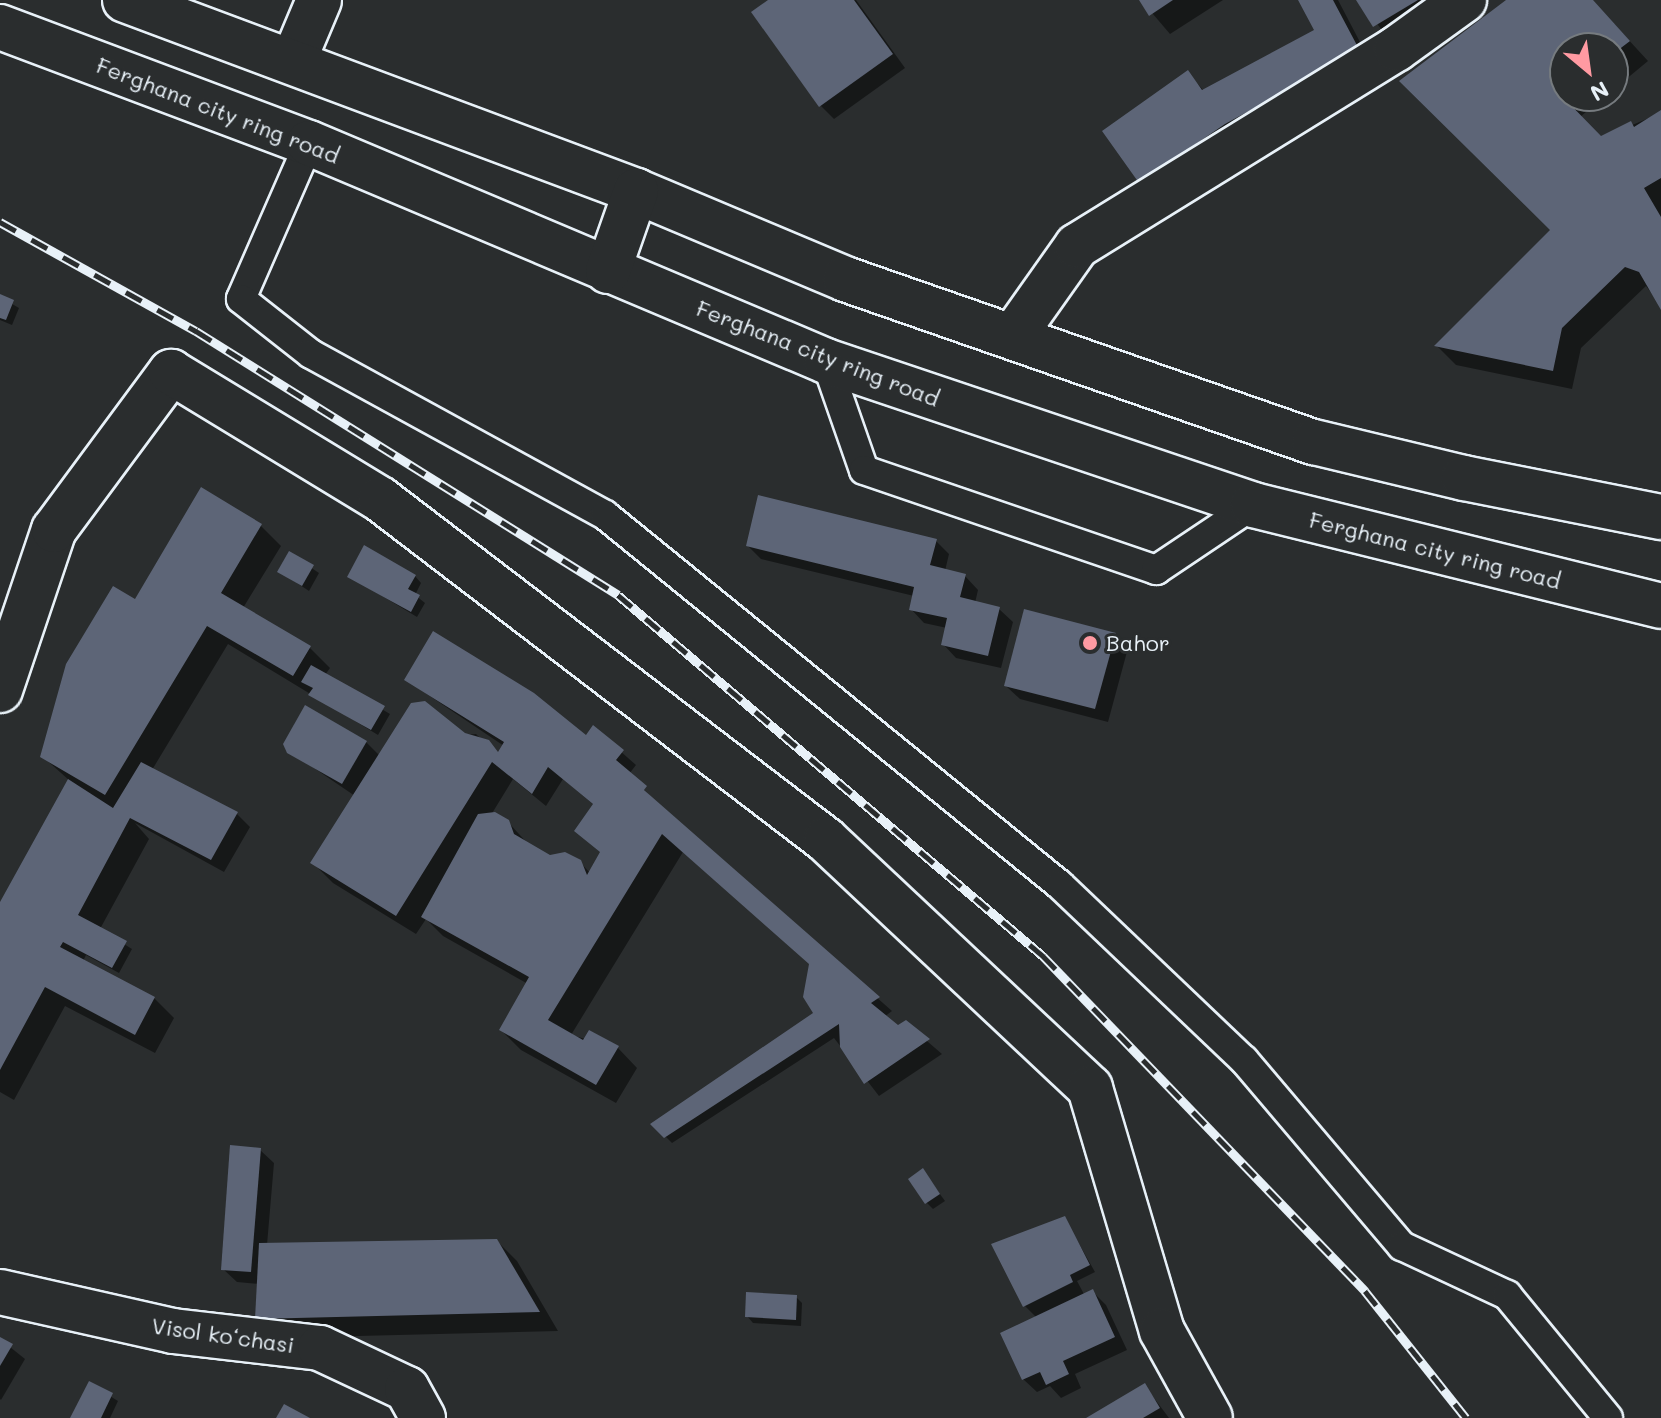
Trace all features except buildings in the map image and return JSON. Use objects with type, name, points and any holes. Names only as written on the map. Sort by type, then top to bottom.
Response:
[{"type":"main road","points":[[125,0],[636,191],[845,279],[1014,335],[1314,442],[1464,478],[1661,517]]},
{"type":"main road","points":[[293,62],[319,0]]},
{"type":"main road","points":[[1014,335],[1077,246],[1396,49],[1464,0]]},
{"type":"main road","name":"Ferghana city ring road","points":[[0,27],[309,143],[826,361],[1253,505],[1661,606]]},
{"type":"main road","points":[[608,271],[636,191]]},
{"type":"main road","points":[[0,690],[54,530],[171,372],[380,499],[826,840],[1090,1088],[1162,1331],[1210,1418]]},
{"type":"main road","name":"Visol koʻchasi","points":[[0,1292],[173,1331],[320,1348],[407,1389],[423,1418]]},
{"type":"lane","points":[[309,143],[241,299],[311,354],[605,515],[1060,885],[1244,1060],[1402,1246],[1507,1295],[1608,1418]]},
{"type":"lane","points":[[826,361],[864,470],[1156,570],[1253,505]]},
{"type":"railway","points":[[0,222],[196,331],[618,595],[1043,956],[1365,1291],[1466,1418]]},
{"type":"place","name":"Bahor","points":[[1090,643]]}]
